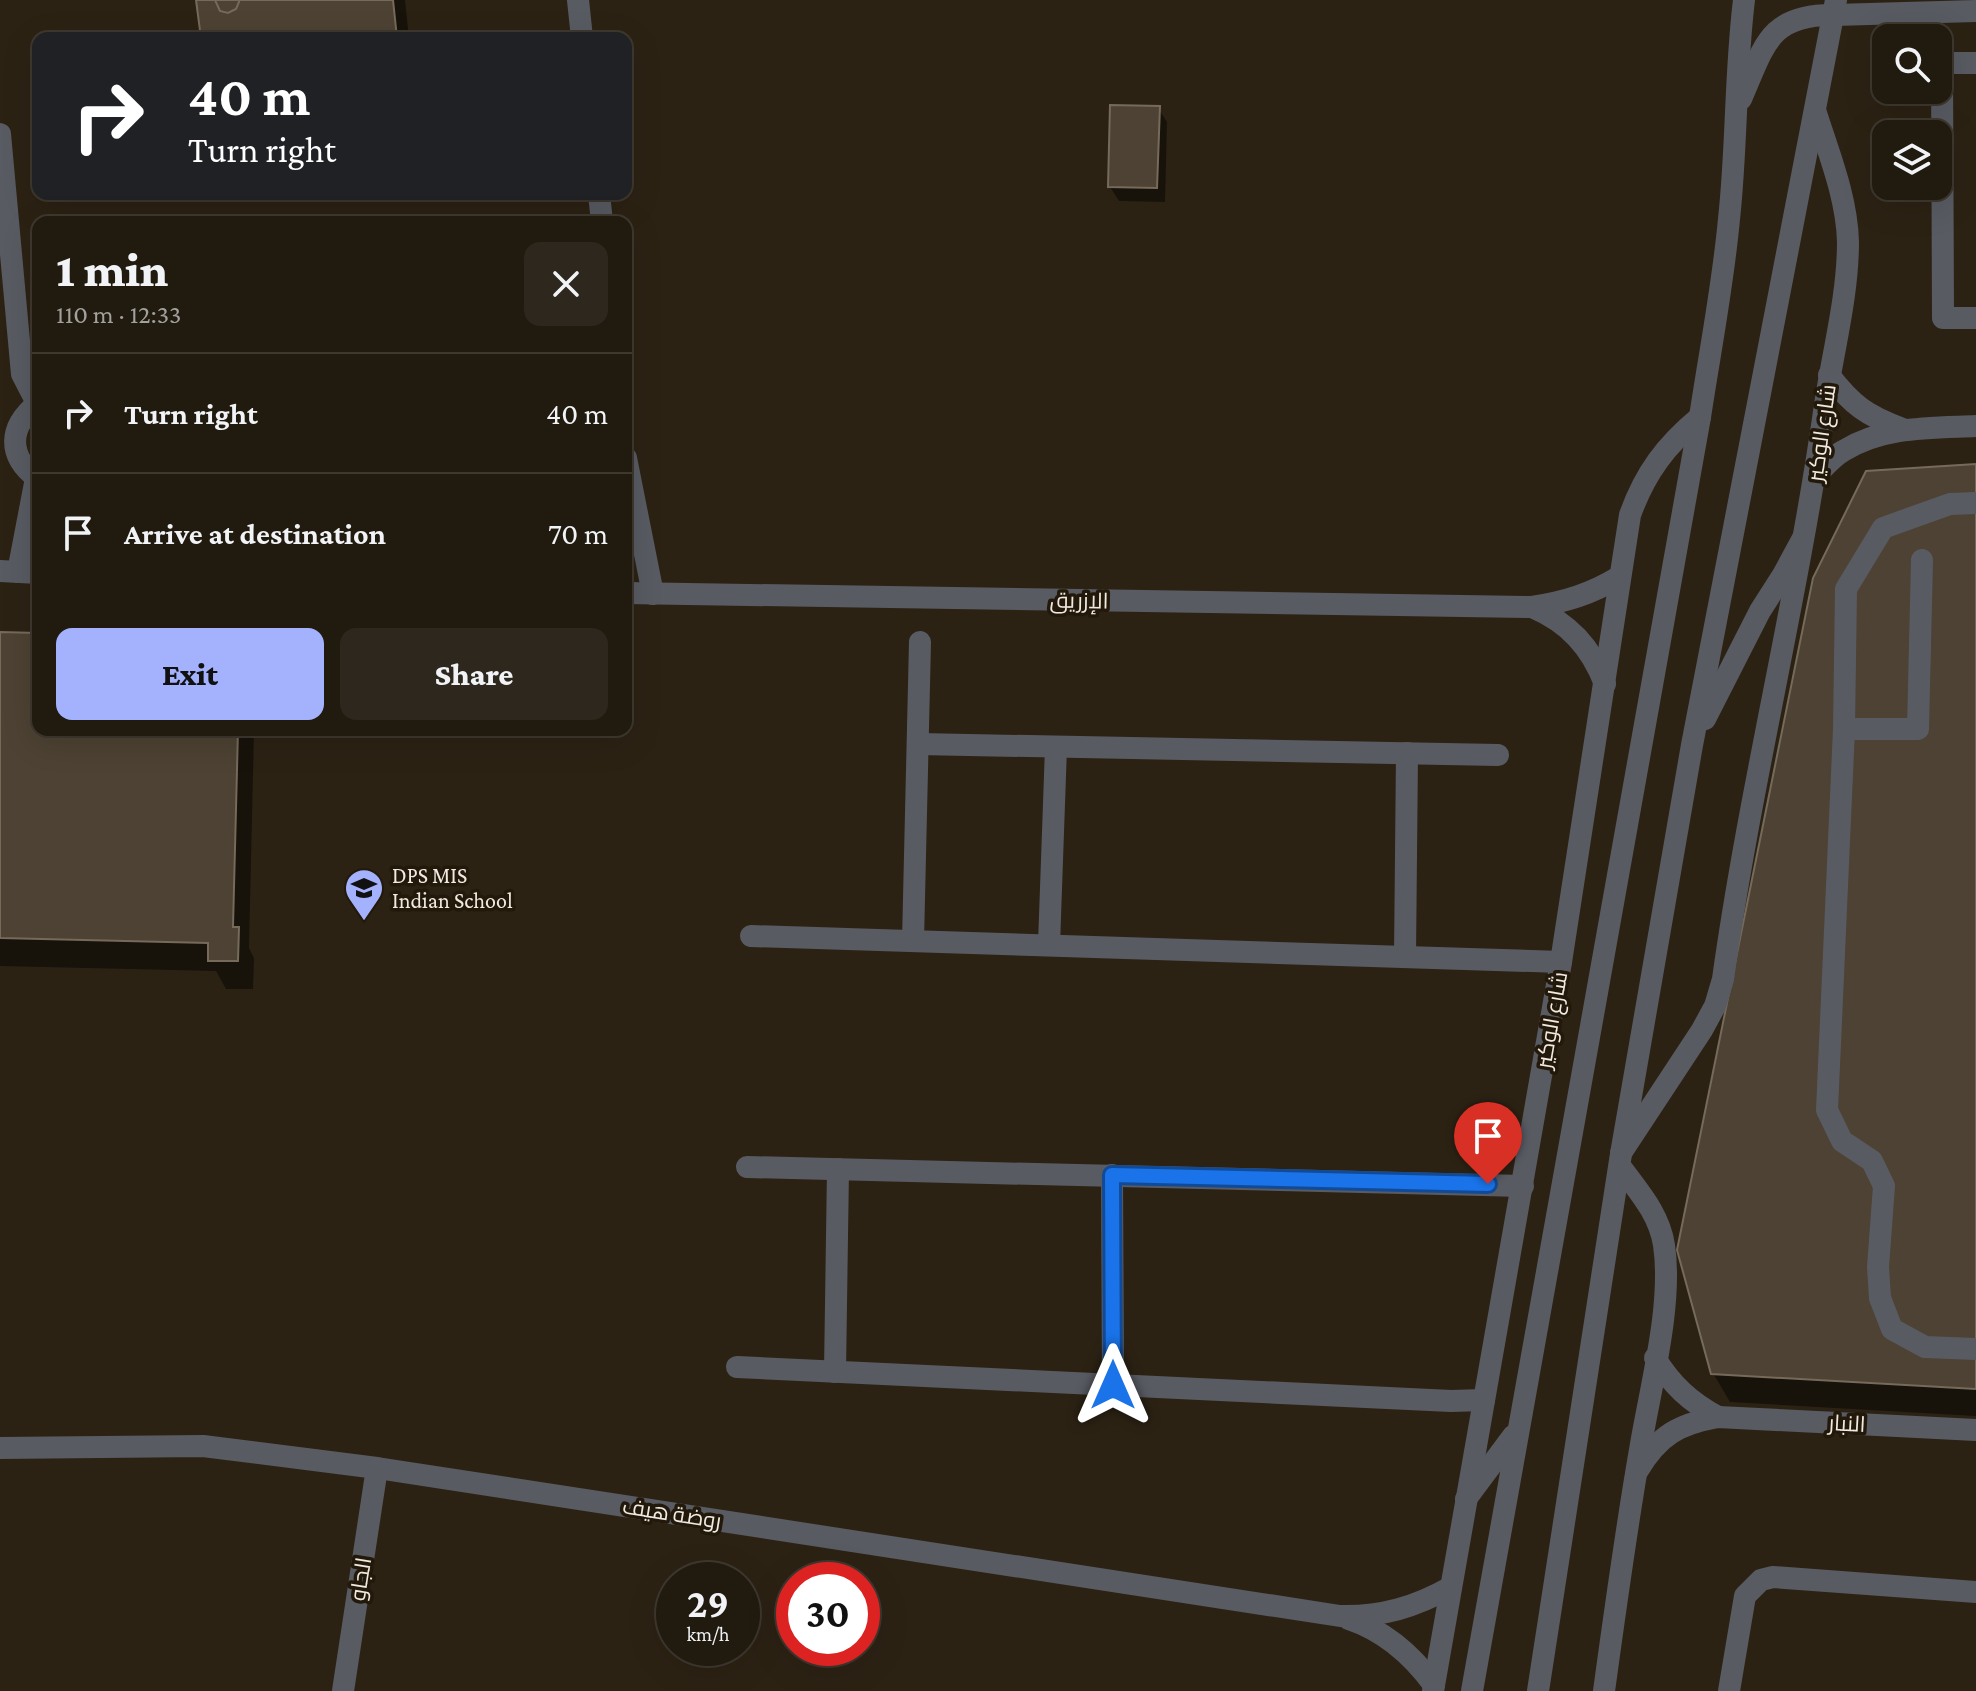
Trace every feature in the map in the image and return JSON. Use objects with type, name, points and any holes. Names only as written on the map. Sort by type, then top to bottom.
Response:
[{"type":"street","points":[[578,0],[581,32]]},
{"type":"street","name":"شارع الوكير","points":[[1472,1691],[1516,1431],[1700,417],[1729,223],[1738,51],[1744,0]]},
{"type":"street","points":[[1737,108],[1767,41],[1780,26],[1800,17],[1835,7],[1976,11]]},
{"type":"street","name":"شارع الوكير","points":[[1538,1691],[1620,1160],[1692,745],[1835,7]]},
{"type":"street","points":[[1976,63],[1942,63],[1943,318],[1976,318]]},
{"type":"street","name":"شارع الوكير","points":[[1620,1160],[1715,1006],[1723,979],[1734,897],[1815,476],[1845,277],[1848,241],[1844,204],[1816,113]]},
{"type":"street","points":[[0,134],[9,325],[22,374],[32,392]]},
{"type":"street","points":[[1829,375],[1848,400],[1874,419],[1904,430]]},
{"type":"street","points":[[32,408],[20,419],[7,443],[32,473]]},
{"type":"street","name":"شارع الوكير","points":[[1434,1688],[1561,962],[1630,515],[1640,487],[1656,460],[1676,437],[1700,417]]},
{"type":"street","points":[[1815,476],[1840,452],[1871,436],[1904,430],[1976,426]]},
{"type":"street","points":[[632,488],[653,594]]},
{"type":"street","points":[[1976,503],[1950,504],[1883,528],[1846,589],[1844,729],[1827,1110],[1842,1141],[1872,1161],[1884,1186],[1878,1267],[1880,1298],[1892,1329],[1925,1347],[1976,1349]]},
{"type":"street","points":[[19,572],[32,504]]},
{"type":"street","points":[[1692,745],[1760,611],[1803,538]]},
{"type":"street","points":[[1844,729],[1918,729],[1922,560]]},
{"type":"street","name":"الإزريق","points":[[632,593],[1532,607],[1563,603],[1593,593],[1619,577]]},
{"type":"street","points":[[1532,607],[1553,616],[1586,646],[1606,686]]},
{"type":"street","points":[[913,941],[920,642]]},
{"type":"street","points":[[918,744],[1498,755]]},
{"type":"street","points":[[1049,945],[1056,747]]},
{"type":"street","points":[[1405,957],[1407,753]]},
{"type":"street","points":[[751,936],[1561,962]]},
{"type":"street","points":[[1604,1691],[1666,1273],[1663,1242],[1654,1213],[1620,1160]]},
{"type":"street","points":[[747,1167],[1523,1186]]},
{"type":"street","points":[[835,1372],[838,1169]]},
{"type":"street","points":[[1112,1175],[1113,1385]]},
{"type":"street","points":[[1655,1358],[1681,1393],[1718,1417]]},
{"type":"street","points":[[737,1367],[1435,1401],[1484,1400]]},
{"type":"street","name":"النبار","points":[[1635,1475],[1649,1452],[1668,1434],[1692,1422],[1718,1417],[1976,1430]]},
{"type":"street","points":[[1466,1499],[1516,1431]]},
{"type":"street","name":"روضة هيف","points":[[0,1448],[203,1446],[377,1468],[1340,1616],[1387,1614],[1409,1608],[1451,1587]]},
{"type":"street","name":"الجاو","points":[[343,1691],[377,1468]]},
{"type":"street","points":[[1729,1691],[1745,1596],[1761,1580],[1773,1577],[1976,1592]]},
{"type":"street","name":"روضة هيف","points":[[1340,1616],[1393,1642],[1416,1662],[1434,1688]]},
{"type":"building","points":[[196,0],[393,0],[396,32],[200,32]]},
{"type":"building","points":[[215,0],[239,2],[236,9],[228,13],[220,11]]},
{"type":"building","points":[[1110,105],[1160,106],[1157,188],[1108,187]]},
{"type":"building","points":[[1976,464],[1976,1389],[1711,1374],[1677,1250],[1813,578],[1866,471]]},
{"type":"building","points":[[0,632],[32,633],[32,736],[238,736],[233,927],[239,927],[238,961],[208,961],[208,943],[0,938]]},
{"type":"place","name":"DPS MIS Indian School","points":[[364,922]]},
{"type":"route","points":[[1113,1385],[1112,1175],[1488,1184]]}]
